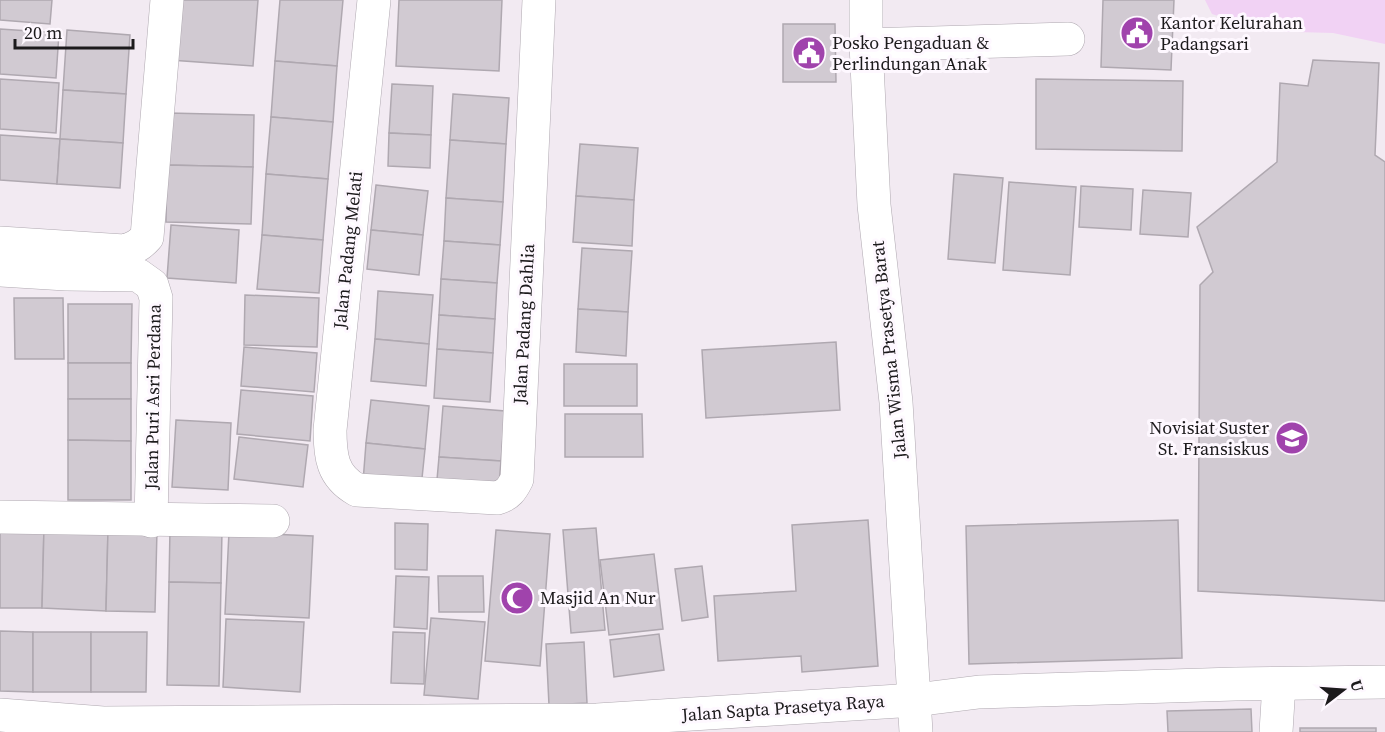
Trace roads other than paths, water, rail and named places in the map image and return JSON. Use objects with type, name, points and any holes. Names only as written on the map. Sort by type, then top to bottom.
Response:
[{"type":"street","points":[[0,243],[124,251],[135,248],[147,237],[167,0]]},
{"type":"street","name":"Jalan Padang Melati","points":[[357,490],[348,485],[332,463],[330,430],[374,0]]},
{"type":"street","name":"Jalan Padang Dahlia","points":[[357,490],[497,498],[512,490],[517,480],[539,0]]},
{"type":"street","name":"Jalan Wisma Prasetya Barat","points":[[866,0],[874,205],[896,402],[916,732]]},
{"type":"street","points":[[867,45],[1068,39]]},
{"type":"street","name":"Jalan Puri Asri Perdana","points":[[0,270],[66,274],[138,274],[152,285],[156,298],[151,521]]},
{"type":"street","points":[[0,518],[273,521]]},
{"type":"street","name":"Jalan Sapta Prasetya Raya","points":[[0,715],[103,727],[293,727],[597,720],[915,700],[979,692],[1385,682]]},
{"type":"street","points":[[1276,732],[1279,684]]},
{"type":"place","name":"Kantor Kelurahan Padangsari","points":[[1137,33]]},
{"type":"place","name":"Posko Pengaduan & Perlindungan Anak","points":[[809,53]]},
{"type":"place","name":"Novisiat Suster St. Fransiskus","points":[[1292,438]]},
{"type":"place","name":"Masjid An Nur","points":[[517,598]]}]
